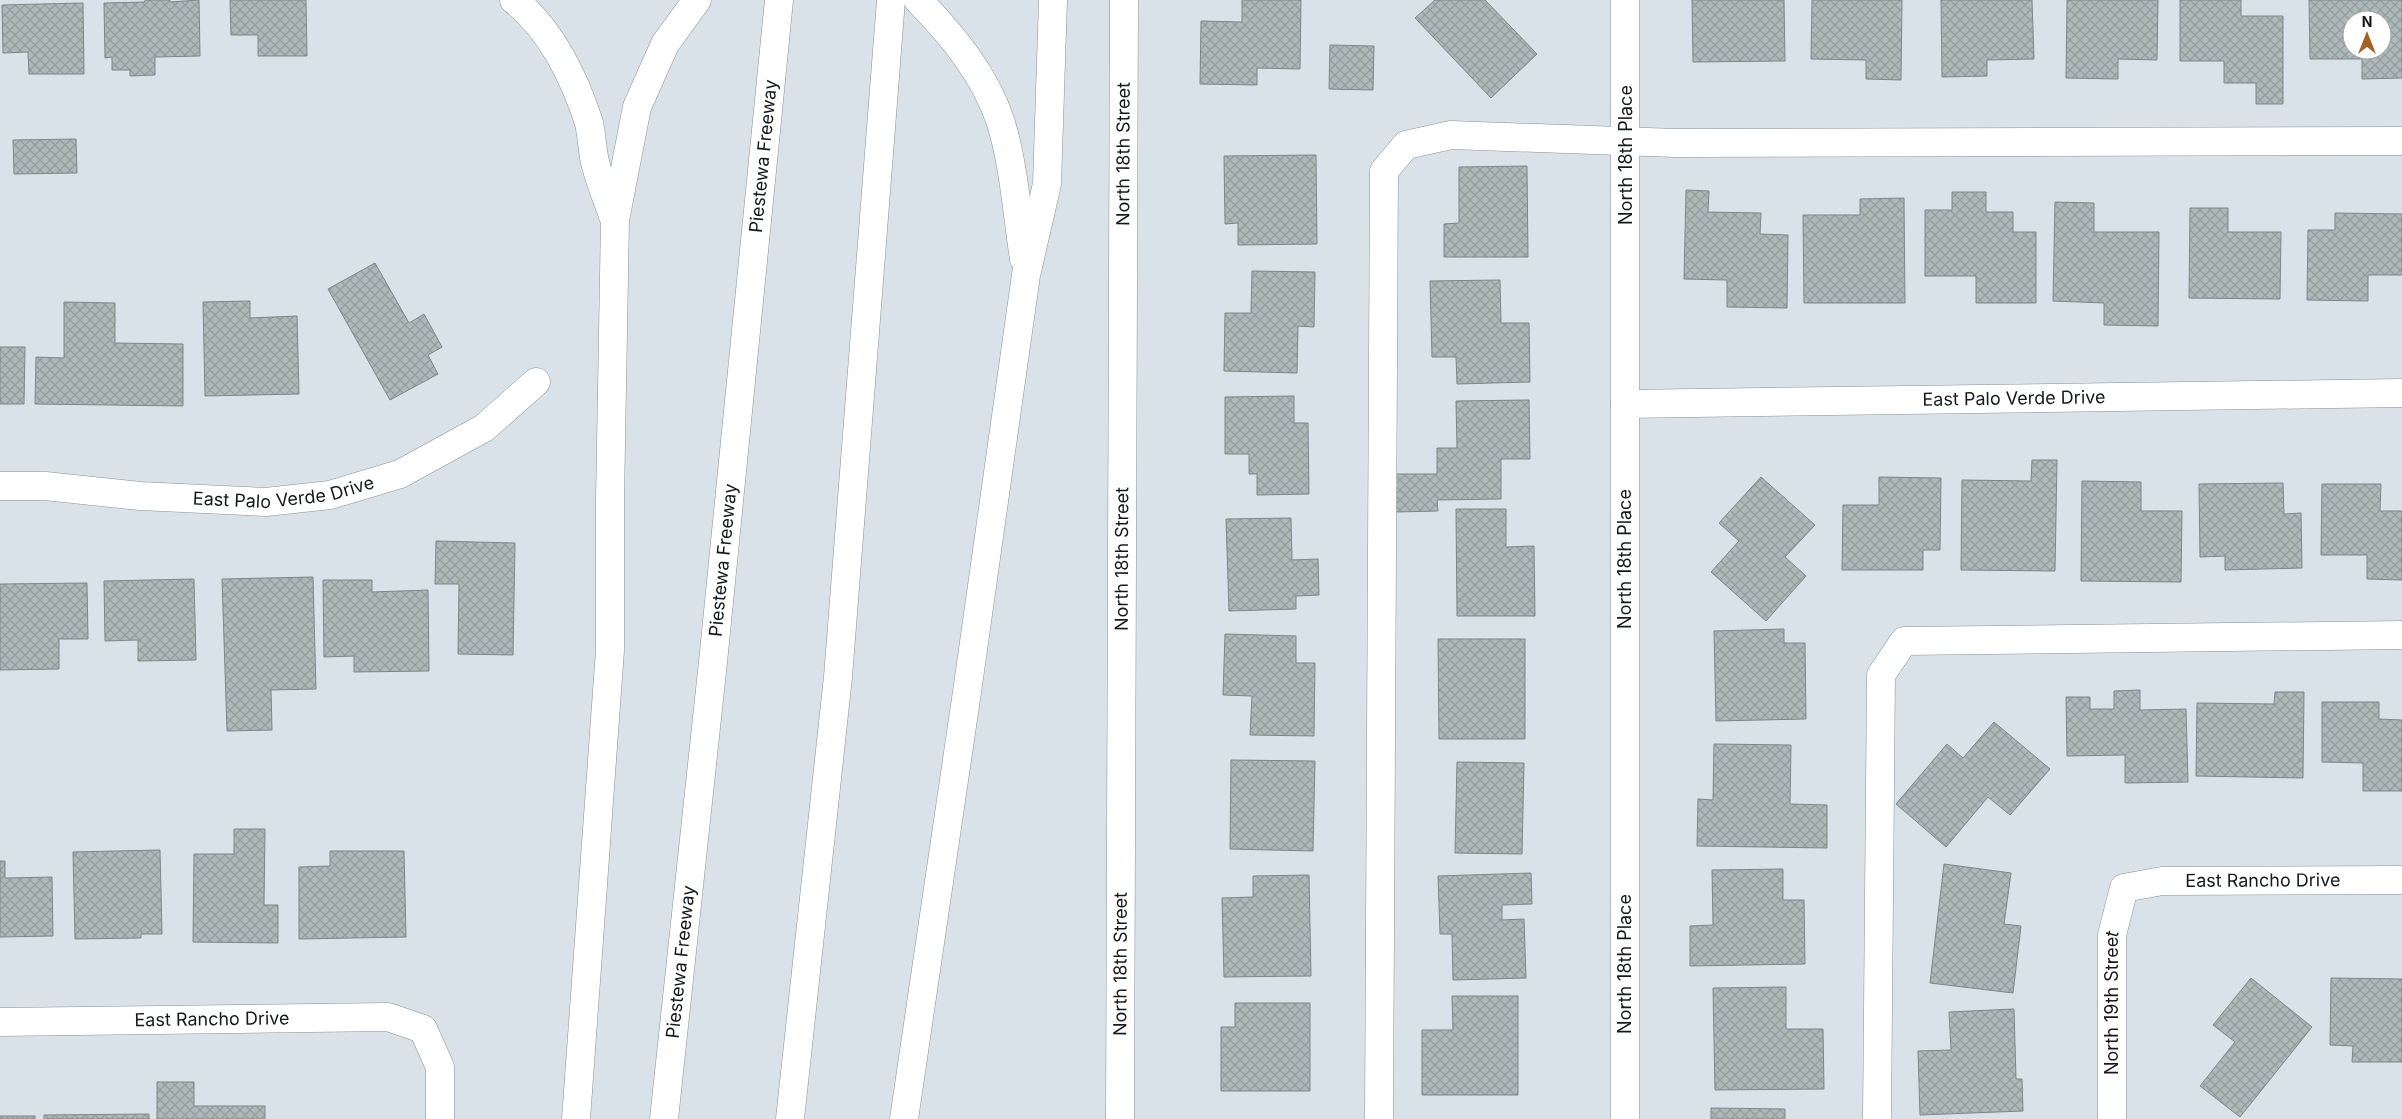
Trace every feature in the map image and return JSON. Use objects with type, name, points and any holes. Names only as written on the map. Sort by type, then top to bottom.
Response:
[{"type":"main road","points":[[514,0],[523,7],[550,40],[571,78],[589,125],[595,162],[614,220]]},
{"type":"main road","points":[[576,1119],[610,650],[614,220],[637,107],[665,44],[697,0]]},
{"type":"main road","name":"Piestewa Freeway","points":[[664,1119],[713,662],[779,0]]},
{"type":"main road","points":[[790,1119],[838,676],[891,0]]},
{"type":"main road","points":[[918,0],[966,54],[1000,122],[1013,183],[1026,275]]},
{"type":"main road","points":[[904,1119],[1026,275],[1047,184],[1052,0]]},
{"type":"main road","name":"North 18th Street","points":[[1120,1119],[1124,0]]},
{"type":"main road","name":"North 18th Place","points":[[1625,1119],[1626,0]]},
{"type":"main road","points":[[1379,1119],[1384,171],[1406,145],[1451,135],[1627,142],[2402,141]]},
{"type":"main road","name":"East Palo Verde Drive","points":[[0,486],[46,486],[140,496],[257,502],[330,495],[400,474],[484,428],[536,382]]},
{"type":"main road","name":"East Palo Verde Drive","points":[[1625,404],[2402,393]]},
{"type":"main road","points":[[1877,1119],[1881,675],[1904,641],[2402,635]]},
{"type":"main road","name":"East Rancho Drive","points":[[2124,888],[2162,881],[2402,880]]},
{"type":"main road","name":"North 19th Street","points":[[2112,1119],[2112,935],[2124,888]]},
{"type":"main road","name":"East Rancho Drive","points":[[0,1022],[388,1017],[423,1029],[440,1068],[440,1119]]},
{"type":"building","points":[[145,0],[170,0],[170,2],[199,0],[200,56],[155,57],[155,75],[130,76],[130,70],[112,70],[112,57],[105,58],[104,3],[145,2]]},
{"type":"building","points":[[230,0],[306,0],[307,56],[258,56],[258,35],[231,35]]},
{"type":"building","points":[[1242,0],[1301,0],[1300,69],[1257,68],[1257,85],[1200,84],[1201,21],[1242,22]]},
{"type":"building","points":[[1435,0],[1485,0],[1537,54],[1491,98],[1415,18]]},
{"type":"building","points":[[1692,0],[1784,0],[1785,61],[1693,62]]},
{"type":"building","points":[[1812,0],[1902,0],[1901,80],[1866,79],[1866,60],[1811,59]]},
{"type":"building","points":[[1941,0],[2032,0],[2034,59],[1987,60],[1987,76],[1942,77]]},
{"type":"building","points":[[2067,0],[2158,0],[2157,60],[2118,59],[2118,79],[2066,78]]},
{"type":"building","points":[[2180,0],[2241,0],[2241,16],[2283,16],[2283,104],[2256,104],[2256,83],[2224,83],[2224,61],[2180,61]]},
{"type":"building","points":[[2309,0],[2402,0],[2402,78],[2362,79],[2362,60],[2392,60],[2392,10],[2342,10],[2342,59],[2310,59]]},
{"type":"building","points":[[83,3],[84,74],[29,74],[28,52],[3,53],[2,5]]},
{"type":"building","points":[[1330,45],[1374,46],[1373,90],[1329,89]]},
{"type":"building","points":[[76,139],[77,173],[14,174],[13,140]]},
{"type":"building","points":[[1316,155],[1317,244],[1238,245],[1238,223],[1225,224],[1224,156]]},
{"type":"building","points":[[1527,166],[1528,257],[1444,257],[1444,224],[1459,223],[1459,167]]},
{"type":"building","points":[[1686,190],[1709,191],[1708,212],[1761,213],[1760,234],[1788,235],[1787,308],[1727,307],[1727,280],[1684,279]]},
{"type":"building","points":[[1952,192],[1986,192],[1986,212],[2013,212],[2013,232],[2036,232],[2036,303],[1976,303],[1976,276],[1925,276],[1925,210],[1952,210]]},
{"type":"building","points":[[1904,198],[1905,303],[1804,303],[1803,215],[1860,215],[1860,199]]},
{"type":"building","points":[[2055,202],[2094,203],[2094,232],[2159,232],[2158,326],[2104,325],[2104,303],[2053,301]]},
{"type":"building","points":[[2190,208],[2228,208],[2228,232],[2281,232],[2280,299],[2189,298]]},
{"type":"building","points":[[2335,213],[2402,214],[2402,275],[2368,275],[2368,301],[2307,300],[2308,230],[2335,230]]},
{"type":"building","points":[[375,263],[409,323],[424,314],[442,347],[428,355],[438,374],[390,400],[328,289]]},
{"type":"building","points":[[1252,271],[1315,272],[1314,327],[1298,326],[1297,373],[1224,371],[1225,313],[1251,313]]},
{"type":"building","points":[[1500,280],[1501,323],[1529,323],[1530,382],[1457,384],[1456,357],[1432,357],[1430,281]]},
{"type":"building","points":[[250,301],[250,318],[297,316],[299,394],[205,396],[203,302]]},
{"type":"building","points":[[64,302],[115,303],[115,343],[183,344],[183,406],[35,404],[36,357],[64,358]]},
{"type":"building","points":[[0,347],[25,347],[24,404],[0,404]]},
{"type":"building","points":[[1294,396],[1294,423],[1308,423],[1309,494],[1257,495],[1257,474],[1249,474],[1249,454],[1225,454],[1225,397]]},
{"type":"building","points":[[1529,400],[1530,459],[1501,459],[1501,499],[1437,500],[1438,511],[1395,512],[1394,474],[1437,474],[1437,448],[1457,448],[1456,401]]},
{"type":"building","points":[[2032,460],[2057,460],[2055,571],[1961,570],[1962,480],[2031,481]]},
{"type":"building","points":[[1761,477],[1815,525],[1785,557],[1806,576],[1766,621],[1711,572],[1739,541],[1719,523]]},
{"type":"building","points":[[1879,477],[1941,478],[1940,550],[1923,550],[1923,570],[1842,570],[1843,505],[1879,505]]},
{"type":"building","points":[[2082,481],[2141,482],[2141,511],[2182,511],[2181,582],[2081,581]]},
{"type":"building","points":[[2283,483],[2284,514],[2301,513],[2302,568],[2225,570],[2225,556],[2200,557],[2199,484]]},
{"type":"building","points":[[2322,484],[2381,484],[2380,511],[2402,511],[2402,580],[2367,579],[2367,555],[2321,555]]},
{"type":"building","points":[[1456,509],[1506,509],[1506,547],[1534,546],[1535,616],[1457,616]]},
{"type":"building","points":[[1291,518],[1292,560],[1318,559],[1319,595],[1296,596],[1296,609],[1229,611],[1226,519]]},
{"type":"building","points":[[436,541],[515,543],[513,655],[458,654],[459,584],[435,584]]},
{"type":"building","points":[[313,577],[316,689],[271,690],[272,730],[227,731],[222,579]]},
{"type":"building","points":[[194,579],[196,660],[138,661],[138,640],[105,641],[104,581]]},
{"type":"building","points":[[323,580],[372,580],[372,592],[428,590],[429,671],[354,672],[354,656],[324,657]]},
{"type":"building","points":[[87,583],[88,639],[59,639],[59,669],[0,670],[0,584]]},
{"type":"building","points":[[1784,629],[1784,643],[1805,643],[1806,719],[1716,721],[1714,631]]},
{"type":"building","points":[[1225,634],[1296,636],[1296,663],[1315,663],[1314,736],[1250,735],[1252,696],[1223,695]]},
{"type":"building","points":[[1438,639],[1525,639],[1525,739],[1439,739]]},
{"type":"building","points":[[2140,690],[2140,710],[2186,709],[2188,782],[2125,783],[2125,755],[2067,756],[2066,697],[2090,697],[2090,709],[2114,709],[2114,691]]},
{"type":"building","points":[[2275,692],[2304,692],[2303,778],[2196,776],[2197,703],[2274,704]]},
{"type":"building","points":[[2322,702],[2379,702],[2379,719],[2402,720],[2402,791],[2363,791],[2363,763],[2322,762]]},
{"type":"building","points":[[1994,722],[2050,769],[2010,815],[1988,797],[1946,847],[1896,804],[1947,744],[1963,758]]},
{"type":"building","points":[[1714,744],[1791,745],[1790,804],[1827,805],[1827,848],[1697,846],[1698,799],[1713,800]]},
{"type":"building","points":[[1231,760],[1315,761],[1313,851],[1230,849]]},
{"type":"building","points":[[1457,762],[1524,763],[1522,854],[1455,853]]},
{"type":"building","points":[[234,829],[265,829],[264,905],[278,905],[278,943],[193,942],[194,854],[234,854]]},
{"type":"building","points":[[160,850],[162,934],[141,934],[141,938],[75,939],[73,852]]},
{"type":"building","points":[[330,851],[404,851],[406,937],[299,939],[299,867],[330,866]]},
{"type":"building","points":[[0,861],[5,861],[5,878],[52,877],[53,936],[0,937]]},
{"type":"building","points":[[1944,864],[2011,873],[2004,924],[2021,926],[2013,993],[1930,983]]},
{"type":"building","points":[[1783,869],[1783,900],[1804,900],[1805,964],[1690,966],[1690,926],[1713,925],[1712,870]]},
{"type":"building","points":[[1531,873],[1532,904],[1502,905],[1502,920],[1524,919],[1526,978],[1453,980],[1452,934],[1440,934],[1438,876]]},
{"type":"building","points":[[1309,875],[1311,976],[1224,977],[1222,898],[1253,897],[1253,876]]},
{"type":"building","points":[[2251,978],[2312,1027],[2240,1117],[2200,1086],[2235,1042],[2213,1025]]},
{"type":"building","points":[[2331,978],[2402,979],[2402,1062],[2352,1062],[2353,1046],[2330,1045]]},
{"type":"building","points":[[1786,987],[1786,1029],[1823,1029],[1824,1089],[1715,1090],[1713,988]]},
{"type":"building","points":[[1452,996],[1518,996],[1518,1095],[1422,1095],[1422,1030],[1453,1030]]},
{"type":"building","points":[[1235,1003],[1310,1003],[1310,1091],[1221,1091],[1221,1027],[1235,1027]]},
{"type":"building","points":[[2014,1009],[2016,1079],[2022,1079],[2023,1111],[1920,1115],[1918,1051],[1951,1050],[1949,1012]]},
{"type":"building","points":[[157,1082],[194,1082],[194,1106],[265,1106],[265,1119],[157,1119]]},
{"type":"building","points":[[1711,1108],[1785,1109],[1785,1119],[1711,1119]]},
{"type":"building","points":[[149,1114],[149,1119],[44,1119],[44,1115]]},
{"type":"building","points":[[0,1116],[35,1116],[35,1119],[0,1119]]}]
